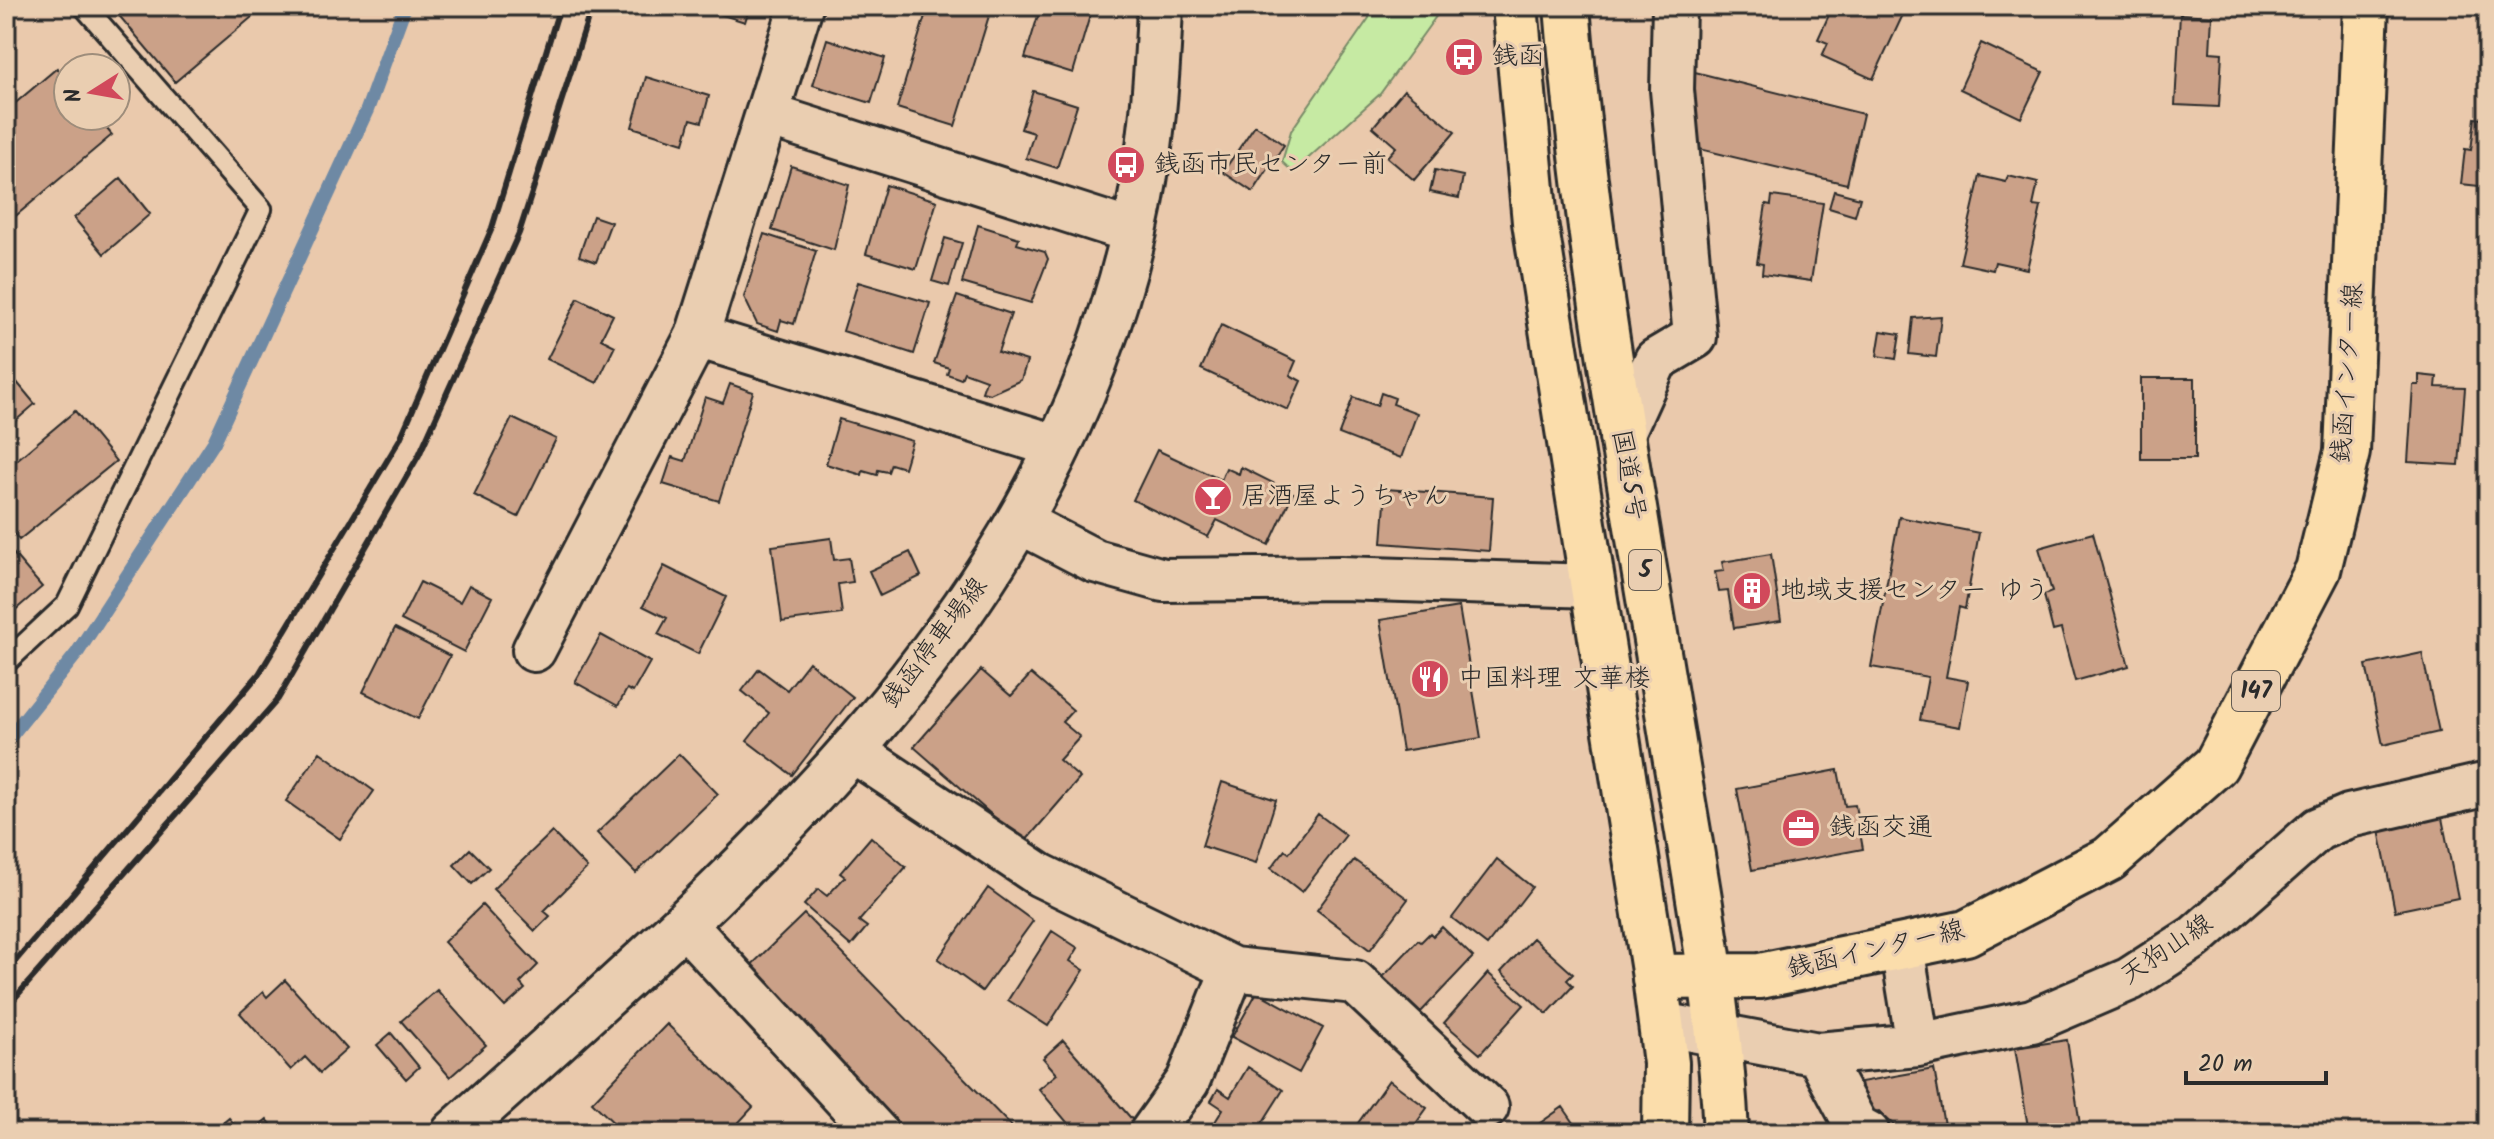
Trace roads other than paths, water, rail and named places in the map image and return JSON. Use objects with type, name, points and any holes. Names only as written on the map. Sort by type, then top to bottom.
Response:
[{"type":"main road","name":"銭函停車場線","points":[[454,1133],[764,848],[852,750],[978,588],[1020,522],[1059,447],[1098,353],[1134,232],[1157,75],[1160,6]]},
{"type":"main road","name":"国道5号","points":[[1515,6],[1535,222],[1655,977],[1666,1063],[1665,1133]]},
{"type":"main road","name":"国道5号","points":[[1567,6],[1580,153],[1621,437],[1719,1032],[1726,1133]]},
{"type":"main road","name":"銭函インター線","points":[[1655,977],[1710,979],[1760,976],[1966,933],[2109,859],[2216,765],[2318,570],[2347,452],[2366,6]]},
{"type":"street","points":[[534,650],[598,521],[697,336],[801,6]]},
{"type":"street","points":[[1621,437],[1656,360],[1695,337],[1672,90],[1674,6]]},
{"type":"street","points":[[768,115],[1134,232]]},
{"type":"street","points":[[697,336],[1059,447]]},
{"type":"street","points":[[1020,522],[1095,561],[1163,580],[1341,578],[1593,586]]},
{"type":"street","points":[[852,750],[1040,875],[1233,969],[1355,982],[1487,1107]]},
{"type":"street","name":"天狗山線","points":[[1661,1024],[1719,1032],[1766,1047],[1818,1054],[1918,1045],[2032,1021],[2130,979],[2195,937],[2318,829],[2349,816],[2488,784]]},
{"type":"street","points":[[684,924],[877,1133]]},
{"type":"street","points":[[1902,947],[1918,1045]]},
{"type":"street","points":[[1151,1133],[1188,1081],[1233,969]]},
{"type":"street","points":[[1818,1054],[1857,1127],[1868,1133]]},
{"type":"lane","points":[[6,662],[67,605],[261,209],[84,6]]},
{"type":"waterway","points":[[6,742],[77,653],[214,442],[367,110],[405,6]]},
{"type":"railway","points":[[6,972],[259,674],[400,439],[492,228],[560,6]]},
{"type":"railway","points":[[6,1008],[278,699],[419,455],[519,233],[592,6]]},
{"type":"place","name":"銭函","points":[[1464,57]]},
{"type":"place","name":"銭函市民センター前","points":[[1126,165]]},
{"type":"place","name":"居酒屋ようちゃん","points":[[1213,497]]},
{"type":"place","name":"地域支援センター ゆう","points":[[1752,591]]},
{"type":"place","name":"中国料理 文華楼","points":[[1430,679]]},
{"type":"place","name":"銭函交通","points":[[1801,828]]}]
